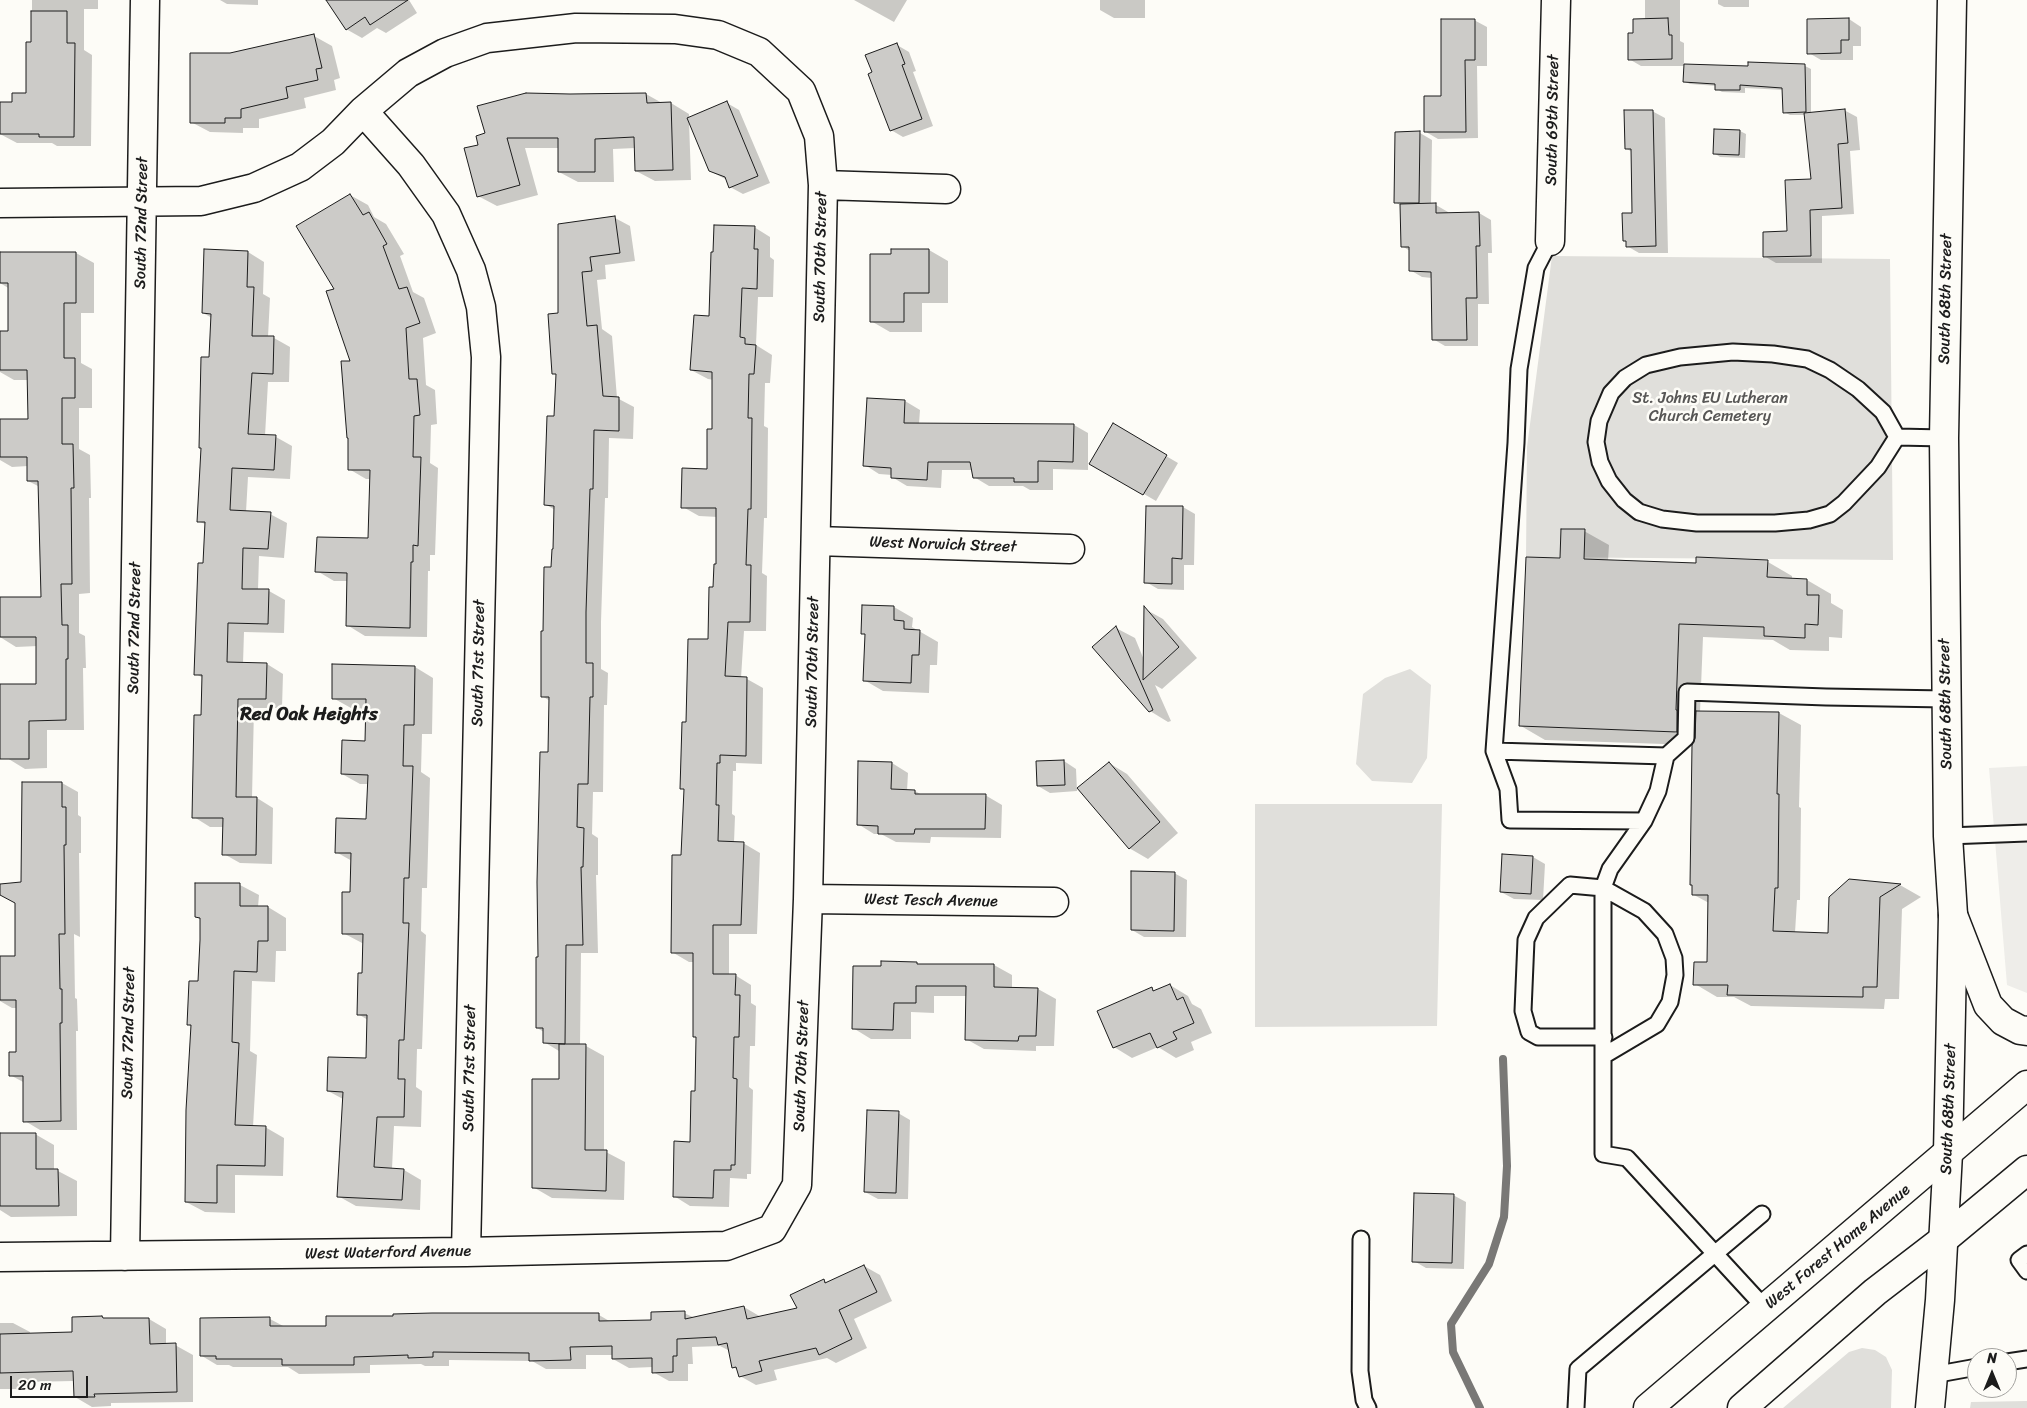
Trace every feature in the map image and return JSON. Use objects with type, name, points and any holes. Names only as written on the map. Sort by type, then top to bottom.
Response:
[{"type":"street","name":"South 72nd Street","points":[[125,1256],[145,0]]},
{"type":"street","name":"South 69th Street","points":[[1550,241],[1556,0]]},
{"type":"street","name":"South 68th Street","points":[[1930,1408],[1944,1239],[1948,1153],[1953,915],[1948,836],[1944,438],[1952,0]]},
{"type":"street","name":"South 70th Street","points":[[363,111],[408,73],[445,53],[487,38],[576,28],[676,29],[718,35],[759,52],[801,91],[819,136],[823,185],[816,541],[808,899],[798,1185],[772,1229]]},
{"type":"street","points":[[0,203],[201,201],[254,188],[300,167],[333,142],[363,111]]},
{"type":"street","name":"South 71st Street","points":[[363,111],[411,165],[446,214],[471,270],[481,307],[485,347],[466,1252]]},
{"type":"street","points":[[823,185],[946,189]]},
{"type":"street","name":"West Norwich Street","points":[[816,541],[1070,549]]},
{"type":"street","name":"West Tesch Avenue","points":[[808,899],[1054,902]]},
{"type":"street","points":[[1953,915],[1988,1005],[2003,1021],[2020,1030],[2027,1031]]},
{"type":"street","name":"West Forest Home Avenue","points":[[1648,1408],[2027,1085]]},
{"type":"street","points":[[1742,1408],[1875,1292],[1944,1239],[2027,1170]]},
{"type":"street","name":"West Waterford Avenue","points":[[0,1258],[466,1252],[726,1246],[772,1229]]},
{"type":"lane","points":[[1550,241],[1536,268],[1519,369],[1516,443],[1494,751],[1508,789],[1510,820],[1644,820]]},
{"type":"lane","points":[[1733,352],[1773,354],[1807,359],[1830,370],[1858,389],[1883,412],[1897,437],[1878,466],[1844,503],[1830,514],[1809,520],[1775,523],[1697,523],[1662,519],[1639,512],[1624,500],[1609,481],[1600,462],[1596,442],[1599,421],[1611,392],[1625,378],[1646,365],[1680,357],[1733,352]]},
{"type":"lane","points":[[1897,437],[1944,438]]},
{"type":"lane","points":[[1765,1308],[1627,1158],[1603,1154],[1603,888],[1610,869],[1644,820],[1658,791],[1666,756],[1686,738],[1687,692],[1946,699]]},
{"type":"lane","points":[[1494,751],[1666,756]]},
{"type":"lane","points":[[1948,836],[2027,833]]},
{"type":"lane","points":[[1603,1056],[1657,1024],[1670,1002],[1675,976],[1674,958],[1665,934],[1644,911],[1603,888],[1570,886],[1536,918],[1526,940],[1523,1011],[1529,1032],[1538,1037],[1604,1037]]},
{"type":"lane","points":[[1576,1408],[1578,1369],[1762,1214]]},
{"type":"lane","points":[[1361,1239],[1360,1371],[1364,1400],[1368,1408]]},
{"type":"lane","points":[[2027,1254],[2019,1260],[2027,1271]]},
{"type":"lane","points":[[1933,1375],[1967,1370]]},
{"type":"shaded area","points":[[2027,766],[2027,993],[2007,985],[1989,768]]},
{"type":"green space","name":"St. Johns EU Lutheran Church Cemetery","points":[[1552,256],[1890,259],[1893,560],[1526,557],[1527,447]]},
{"type":"green space","points":[[1410,669],[1431,685],[1427,758],[1412,783],[1372,781],[1356,764],[1363,694],[1385,678]]},
{"type":"green space","points":[[1255,804],[1442,804],[1437,1026],[1255,1027]]},
{"type":"green space","points":[[1862,1348],[1875,1350],[1886,1357],[1892,1370],[1891,1408],[1783,1408],[1849,1352]]},
{"type":"green space","points":[[2027,1401],[2027,1408],[1970,1408],[1971,1402]]},
{"type":"building","points":[[326,0],[408,0],[370,25],[365,17],[346,30]]},
{"type":"building","points":[[31,11],[67,11],[67,43],[75,43],[74,137],[39,137],[39,134],[0,134],[0,102],[12,102],[12,93],[26,93],[26,42],[31,42]]},
{"type":"building","points":[[1668,18],[1669,35],[1672,35],[1672,59],[1628,60],[1628,33],[1633,33],[1633,19]]},
{"type":"building","points":[[1849,18],[1849,40],[1841,40],[1841,53],[1807,54],[1807,19]]},
{"type":"building","points":[[1441,19],[1475,19],[1475,60],[1465,60],[1466,132],[1424,132],[1424,96],[1441,96]]},
{"type":"building","points":[[314,34],[322,68],[316,69],[318,80],[286,87],[288,98],[241,109],[241,118],[225,118],[225,123],[190,123],[190,53],[230,53]]},
{"type":"building","points":[[897,43],[905,64],[902,65],[922,119],[890,131],[868,74],[872,72],[865,55]]},
{"type":"building","points":[[1748,62],[1805,64],[1806,112],[1783,113],[1782,88],[1740,85],[1740,90],[1715,90],[1715,84],[1683,82],[1684,64],[1748,66]]},
{"type":"building","points":[[526,93],[646,93],[647,103],[671,102],[673,170],[635,171],[634,137],[595,139],[595,172],[558,172],[558,138],[507,138],[520,185],[477,197],[464,148],[478,145],[476,136],[485,133],[477,106]]},
{"type":"building","points":[[727,101],[758,176],[729,188],[725,177],[709,171],[687,118]]},
{"type":"building","points":[[1845,109],[1848,143],[1838,144],[1842,208],[1810,210],[1811,256],[1763,257],[1763,232],[1787,231],[1785,180],[1811,179],[1804,113]]},
{"type":"building","points":[[1624,110],[1653,110],[1656,246],[1626,247],[1626,241],[1623,241],[1622,213],[1632,213],[1631,149],[1625,149]]},
{"type":"building","points":[[1714,129],[1740,130],[1739,155],[1713,154]]},
{"type":"building","points":[[1420,131],[1419,203],[1394,203],[1395,132]]},
{"type":"building","points":[[350,194],[363,215],[369,212],[387,244],[383,246],[399,289],[407,287],[420,323],[406,328],[409,379],[417,379],[420,415],[414,416],[413,457],[421,457],[418,546],[413,545],[413,562],[411,562],[410,628],[346,626],[347,573],[315,572],[317,537],[368,538],[370,470],[348,470],[348,438],[341,361],[350,361],[326,291],[334,289],[296,226]]},
{"type":"building","points":[[1436,203],[1436,213],[1479,212],[1480,246],[1476,246],[1477,298],[1466,298],[1467,340],[1432,340],[1431,272],[1409,271],[1409,247],[1401,247],[1400,204]]},
{"type":"building","points":[[615,216],[620,253],[590,257],[592,271],[582,272],[587,326],[597,325],[603,396],[619,397],[619,431],[594,430],[593,489],[590,489],[586,663],[593,663],[593,697],[590,697],[588,784],[578,784],[577,827],[584,828],[583,867],[581,867],[583,945],[566,945],[565,1044],[543,1043],[543,1028],[536,1028],[536,957],[538,957],[537,882],[540,752],[548,752],[549,697],[541,697],[541,631],[543,631],[544,567],[551,567],[553,549],[554,506],[544,505],[547,416],[554,416],[556,374],[552,374],[548,314],[558,313],[558,224]]},
{"type":"building","points":[[714,225],[755,226],[754,249],[758,249],[757,289],[742,288],[740,337],[745,338],[745,344],[756,345],[754,374],[749,374],[748,418],[752,418],[751,509],[748,509],[746,565],[751,565],[750,622],[728,622],[725,676],[747,677],[746,756],[720,755],[720,763],[717,763],[716,805],[719,805],[718,841],[744,842],[741,925],[713,925],[713,974],[736,974],[735,995],[740,995],[739,1037],[734,1037],[733,1078],[737,1079],[735,1165],[731,1165],[731,1170],[714,1170],[713,1198],[673,1197],[674,1141],[690,1142],[691,1091],[695,1091],[696,1037],[693,1037],[693,953],[671,953],[672,855],[681,855],[684,789],[680,789],[682,722],[686,722],[688,639],[708,639],[709,587],[713,587],[714,564],[716,564],[716,508],[681,508],[682,468],[707,469],[707,429],[712,429],[712,372],[690,370],[694,315],[709,316],[711,252],[713,252]]},
{"type":"building","points":[[204,249],[248,251],[247,287],[254,287],[252,336],[274,336],[273,374],[252,373],[248,434],[276,435],[274,470],[232,468],[230,510],[271,512],[268,549],[243,548],[242,589],[269,589],[268,624],[228,623],[227,662],[267,663],[266,699],[238,699],[236,797],[257,797],[256,855],[222,855],[223,818],[192,818],[194,715],[201,715],[202,675],[194,675],[198,563],[203,563],[205,522],[197,522],[201,448],[199,448],[201,357],[209,357],[211,314],[202,313]]},
{"type":"building","points":[[891,249],[929,249],[929,293],[904,293],[904,322],[870,322],[870,254],[891,254]]},
{"type":"building","points":[[0,252],[76,252],[76,303],[64,303],[64,358],[75,358],[75,398],[62,398],[62,444],[73,444],[74,488],[71,488],[72,584],[61,584],[62,625],[68,625],[66,720],[29,721],[29,759],[0,759],[0,684],[36,684],[36,637],[0,637],[0,597],[41,597],[38,481],[27,481],[27,457],[0,457],[0,419],[28,419],[27,370],[0,370],[0,331],[8,331],[8,283],[0,283]]},
{"type":"building","points":[[867,398],[905,400],[904,423],[1074,424],[1073,462],[1038,461],[1038,482],[1014,482],[1014,478],[973,478],[970,462],[928,462],[927,480],[891,478],[891,468],[863,466]]},
{"type":"building","points":[[1113,423],[1167,455],[1143,495],[1089,464]]},
{"type":"building","points":[[1146,506],[1183,506],[1182,559],[1172,558],[1172,584],[1144,583]]},
{"type":"building","points":[[1561,529],[1585,529],[1584,559],[1696,563],[1696,557],[1768,560],[1767,577],[1807,579],[1807,595],[1819,595],[1818,625],[1805,624],[1805,638],[1764,636],[1764,627],[1679,624],[1677,732],[1519,726],[1526,557],[1560,558]]},
{"type":"building","points":[[862,605],[894,606],[894,620],[904,621],[904,629],[920,630],[919,655],[912,655],[911,683],[863,681],[865,634],[861,634]]},
{"type":"building","points":[[1144,606],[1179,647],[1143,680]]},
{"type":"building","points":[[1116,626],[1153,710],[1149,712],[1092,647]]},
{"type":"building","points":[[332,664],[415,666],[414,725],[404,725],[403,766],[413,766],[409,878],[404,878],[403,923],[409,923],[404,1040],[399,1040],[398,1079],[405,1079],[404,1117],[377,1117],[374,1167],[404,1169],[402,1200],[337,1197],[343,1092],[327,1091],[328,1057],[366,1058],[367,1015],[357,1015],[358,973],[362,973],[363,934],[342,934],[342,892],[350,892],[351,853],[335,853],[336,818],[366,819],[368,775],[341,774],[342,740],[365,741],[366,699],[332,699]]},
{"type":"building","points":[[1696,711],[1779,712],[1777,794],[1779,794],[1778,888],[1775,888],[1773,931],[1828,933],[1829,897],[1849,879],[1901,884],[1880,897],[1877,987],[1863,987],[1863,997],[1727,995],[1728,985],[1693,985],[1694,962],[1707,962],[1708,895],[1692,895],[1692,885],[1690,885],[1692,745],[1695,738]]},
{"type":"building","points":[[1064,760],[1065,785],[1037,786],[1036,761]]},
{"type":"building","points":[[858,761],[892,762],[891,789],[915,790],[915,794],[986,794],[985,829],[915,829],[914,834],[878,834],[878,826],[857,825]]},
{"type":"building","points":[[1109,762],[1160,822],[1129,849],[1077,788]]},
{"type":"building","points":[[22,782],[62,782],[62,807],[66,807],[66,845],[64,845],[65,934],[59,934],[60,989],[62,989],[62,1023],[60,1023],[61,1121],[23,1122],[23,1076],[9,1076],[9,1052],[16,1052],[16,1000],[0,1000],[0,956],[15,956],[15,903],[0,895],[0,884],[21,882]]},
{"type":"building","points":[[1502,854],[1533,856],[1531,894],[1500,892]]},
{"type":"building","points":[[1131,871],[1175,872],[1174,931],[1131,930]]},
{"type":"building","points":[[195,883],[240,883],[240,906],[268,906],[268,941],[258,941],[257,972],[234,971],[232,1042],[239,1043],[235,1125],[266,1126],[265,1166],[217,1165],[217,1203],[185,1202],[186,1110],[191,1025],[187,1025],[189,981],[198,981],[200,940],[200,918],[195,917]]},
{"type":"building","points":[[881,961],[917,962],[917,964],[994,964],[994,987],[1038,988],[1036,1036],[1019,1036],[1018,1041],[965,1040],[966,986],[916,986],[916,1003],[894,1003],[893,1030],[852,1029],[853,966],[881,966]]},
{"type":"building","points":[[1170,984],[1177,1000],[1183,997],[1194,1023],[1173,1032],[1177,1039],[1157,1048],[1150,1033],[1113,1048],[1097,1011],[1152,987],[1153,991]]},
{"type":"building","points":[[559,1044],[586,1044],[585,1150],[607,1150],[606,1191],[532,1188],[532,1079],[559,1079]]},
{"type":"building","points":[[867,1110],[899,1111],[896,1193],[864,1192]]},
{"type":"building","points":[[0,1133],[36,1133],[36,1169],[58,1169],[59,1206],[0,1206]]},
{"type":"building","points":[[1414,1193],[1454,1194],[1452,1263],[1412,1262]]},
{"type":"building","points":[[864,1265],[877,1292],[839,1310],[852,1339],[819,1355],[816,1348],[759,1361],[762,1371],[739,1377],[736,1367],[732,1368],[727,1343],[718,1345],[716,1337],[677,1339],[677,1356],[673,1356],[673,1372],[652,1373],[652,1358],[612,1359],[612,1346],[570,1347],[571,1360],[529,1361],[529,1353],[433,1352],[433,1357],[408,1358],[408,1355],[354,1357],[354,1365],[282,1365],[282,1359],[216,1359],[216,1356],[200,1356],[200,1318],[270,1317],[270,1326],[326,1326],[326,1316],[393,1316],[393,1314],[432,1313],[599,1313],[599,1321],[651,1320],[651,1312],[685,1311],[685,1319],[744,1306],[747,1319],[797,1308],[790,1295],[824,1279],[825,1283]]},
{"type":"building","points":[[102,1316],[103,1318],[149,1318],[150,1344],[176,1343],[177,1392],[94,1394],[95,1397],[74,1397],[73,1371],[0,1373],[0,1334],[72,1332],[72,1317]]},
{"type":"waterway","points":[[1480,1408],[1453,1352],[1451,1324],[1489,1264],[1504,1217],[1507,1166],[1503,1059]]},
{"type":"district","name":"Red Oak Heights","points":[[309,715]]}]
